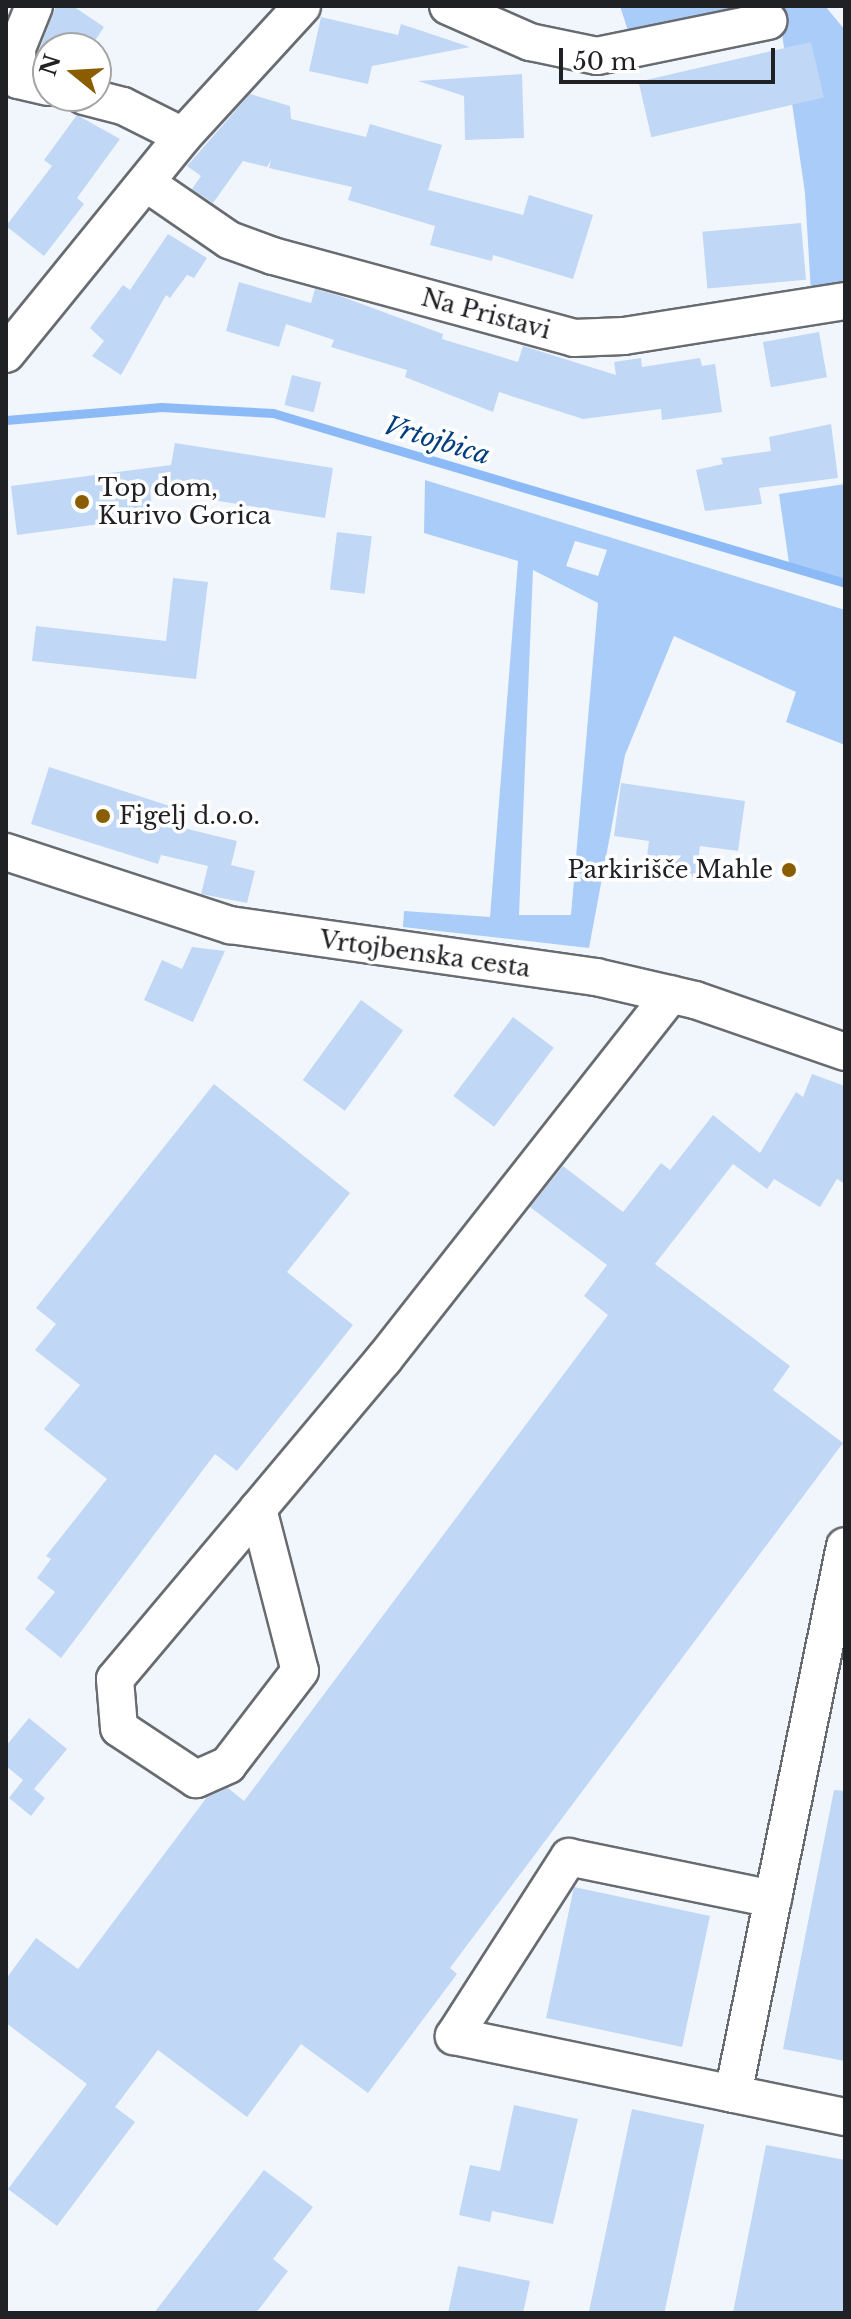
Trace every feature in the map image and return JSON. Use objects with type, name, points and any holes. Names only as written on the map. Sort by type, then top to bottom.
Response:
[{"type":"street","points":[[32,83],[18,80],[17,48],[34,6]]},
{"type":"street","points":[[6,354],[149,185],[183,136],[302,6]]},
{"type":"street","points":[[448,6],[541,46],[597,56],[768,21]]},
{"type":"street","points":[[112,103],[183,136]]},
{"type":"street","name":"Na Pristavi","points":[[149,185],[229,240],[273,256],[574,338],[845,301]]},
{"type":"street","name":"Vrtojbenska cesta","points":[[6,852],[230,925],[596,977],[671,994],[845,1052]]},
{"type":"street","points":[[258,1509],[300,1671],[228,1765],[196,1779],[119,1728],[115,1679],[384,1359],[671,994]]},
{"type":"street","points":[[733,2094],[845,1546]]},
{"type":"street","points":[[773,1899],[569,1857],[454,2036],[845,2117]]},
{"type":"shaded area","points":[[620,6],[825,6],[845,30],[845,289],[811,292],[805,193],[781,27],[629,34]]},
{"type":"shaded area","points":[[425,480],[845,610],[845,745],[786,722],[796,692],[674,636],[625,755],[589,948],[403,927],[404,911],[490,917],[518,561],[424,533]],"holes":[[[575,541],[607,550],[598,576],[566,566]],[[533,570],[598,603],[571,915],[519,915]]]},
{"type":"shaded area","points":[[845,484],[845,586],[790,570],[779,494]]},
{"type":"building","points":[[56,6],[73,6],[104,27],[101,32],[46,32]]},
{"type":"building","points":[[321,17],[398,35],[401,24],[470,47],[372,66],[368,84],[309,71]]},
{"type":"building","points":[[811,42],[824,98],[651,137],[639,82]]},
{"type":"building","points":[[522,74],[524,138],[465,140],[464,96],[418,81]]},
{"type":"building","points":[[250,94],[290,106],[291,119],[366,137],[370,124],[442,145],[428,190],[523,215],[529,195],[593,215],[573,279],[493,255],[492,261],[430,245],[435,226],[348,200],[352,187],[269,168],[271,160],[267,167],[243,161],[213,203],[192,189],[201,176],[187,166]]},
{"type":"building","points":[[77,115],[120,139],[77,198],[84,204],[44,256],[6,226],[52,166],[44,160]]},
{"type":"building","points":[[801,223],[806,280],[707,288],[702,232]]},
{"type":"building","points":[[168,234],[207,258],[194,278],[187,275],[170,298],[166,295],[121,375],[92,356],[104,341],[90,328],[123,285],[130,290]]},
{"type":"building","points":[[239,282],[311,303],[315,289],[340,296],[443,334],[442,339],[518,362],[523,346],[616,375],[614,362],[641,358],[642,367],[700,358],[702,366],[715,364],[722,412],[662,420],[661,409],[583,419],[499,392],[493,412],[405,377],[407,370],[331,347],[334,340],[286,324],[279,347],[226,331]]},
{"type":"building","points":[[819,332],[827,377],[771,387],[763,342]]},
{"type":"building","points":[[292,375],[321,382],[314,412],[285,405]]},
{"type":"building","points":[[831,424],[838,478],[759,488],[762,504],[705,511],[696,470],[723,464],[721,458],[771,451],[769,437]]},
{"type":"building","points":[[175,443],[333,468],[325,518],[150,490],[153,517],[17,535],[11,486],[171,465]]},
{"type":"building","points":[[337,532],[372,536],[365,594],[330,590]]},
{"type":"building","points":[[173,578],[208,582],[196,679],[32,661],[36,626],[166,641]]},
{"type":"building","name":"Figelj d.o.o.","points":[[49,767],[176,808],[171,825],[237,841],[231,865],[255,871],[247,903],[201,894],[208,866],[161,855],[158,864],[31,824]]},
{"type":"building","points":[[621,783],[745,801],[738,851],[700,846],[696,877],[645,871],[649,841],[614,836]]},
{"type":"building","points":[[192,947],[225,951],[193,1022],[144,1000],[162,960],[182,969]]},
{"type":"building","points":[[361,1000],[403,1031],[345,1111],[303,1080]]},
{"type":"building","points":[[513,1017],[554,1048],[494,1127],[453,1096]]},
{"type":"building","points":[[812,1074],[845,1086],[845,1184],[837,1179],[820,1207],[774,1179],[767,1189],[733,1164],[655,1264],[790,1366],[773,1390],[843,1443],[450,1968],[457,1974],[368,2093],[301,2044],[247,2117],[158,2050],[115,2107],[135,2122],[57,2226],[8,2189],[87,2084],[6,2023],[6,1979],[36,1938],[78,1969],[207,1797],[228,1788],[244,1801],[608,1315],[584,1296],[607,1265],[530,1207],[563,1166],[623,1212],[661,1163],[670,1170],[713,1115],[760,1153],[796,1092],[803,1097]]},
{"type":"building","points":[[214,1084],[350,1193],[287,1272],[353,1325],[237,1471],[215,1454],[61,1658],[25,1629],[55,1592],[37,1578],[51,1559],[46,1556],[107,1479],[44,1429],[80,1385],[35,1350],[56,1324],[36,1308]]},
{"type":"building","points":[[29,1718],[67,1749],[34,1789],[45,1798],[31,1816],[9,1798],[23,1780],[6,1766],[6,1746]]},
{"type":"building","points":[[834,1790],[845,1791],[845,2061],[783,2049]]},
{"type":"building","points":[[574,1887],[710,1916],[682,2047],[546,2018]]},
{"type":"building","points":[[514,2105],[578,2119],[553,2224],[492,2211],[490,2222],[459,2215],[470,2165],[500,2171]]},
{"type":"building","points":[[632,2109],[704,2124],[664,2313],[589,2313]]},
{"type":"building","points":[[766,2145],[845,2160],[845,2313],[733,2313]]},
{"type":"building","points":[[264,2170],[313,2207],[273,2259],[288,2271],[256,2313],[154,2313]]},
{"type":"building","points":[[458,2266],[530,2281],[523,2313],[448,2313]]},
{"type":"waterway","name":"Vrtojbica","points":[[6,420],[161,407],[273,413],[845,583]]},
{"type":"place","name":"Top dom, Kurivo Gorica","points":[[82,502]]},
{"type":"place","name":"Figelj d.o.o.","points":[[103,816]]},
{"type":"place","name":"Parkirišče Mahle","points":[[789,870]]}]
